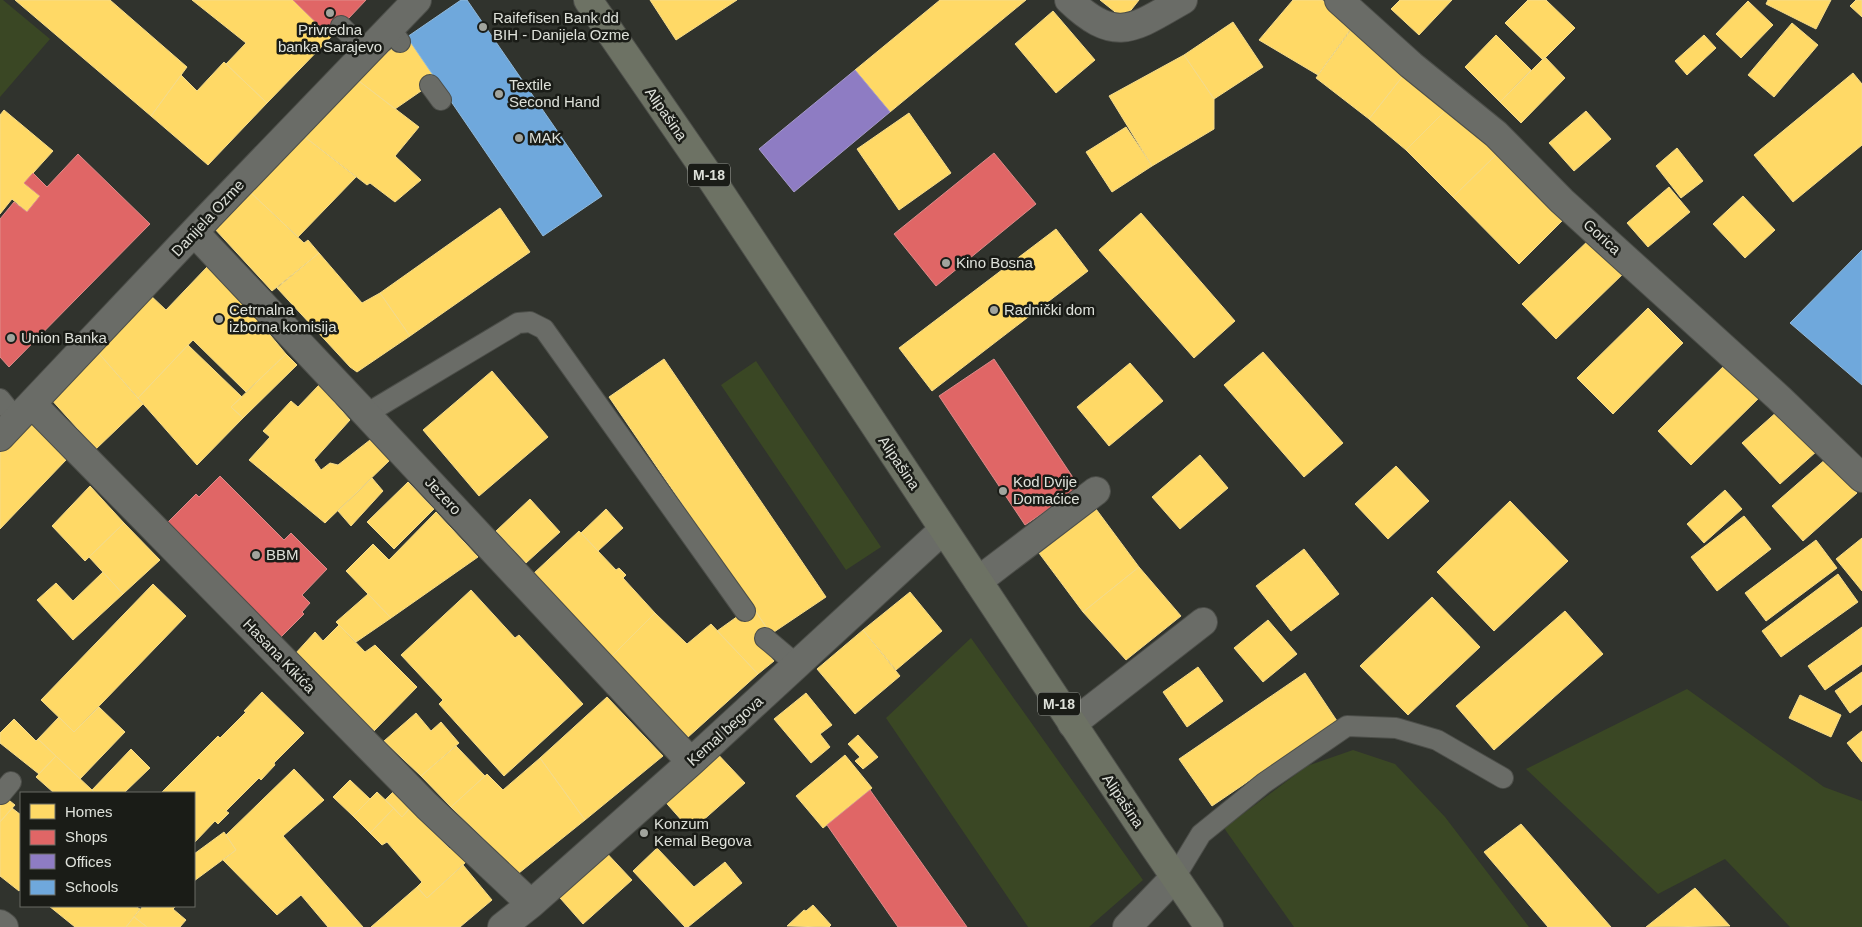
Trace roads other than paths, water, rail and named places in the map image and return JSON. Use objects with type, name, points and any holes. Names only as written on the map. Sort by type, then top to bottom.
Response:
[{"type":"main road","name":"Alipašina","points":[[588,0],[712,180],[1072,724],[1210,927]]},
{"type":"street","name":"Danijela Ozme","points":[[12,415],[194,232],[366,52],[395,35],[417,0]]},
{"type":"street","points":[[1070,0],[1095,22],[1108,27],[1122,28],[1148,21],[1183,0]]},
{"type":"street","name":"Gorica","points":[[1339,0],[1411,64],[1496,134],[1562,201],[1779,398],[1862,478]]},
{"type":"street","name":"Jezero","points":[[194,232],[691,762]]},
{"type":"street","name":"Hasana Kikića","points":[[12,415],[531,904]]},
{"type":"street","points":[[978,581],[1096,491]]},
{"type":"street","name":"Kemal begova","points":[[502,927],[531,904],[691,762],[943,530]]},
{"type":"street","points":[[1072,724],[1203,622]]},
{"type":"street","points":[[1127,927],[1175,878]]},
{"type":"street","points":[[0,924],[4,927]]},
{"type":"lane","points":[[341,26],[366,52]]},
{"type":"lane","points":[[366,414],[518,323],[530,322],[544,328],[745,612]]},
{"type":"lane","points":[[765,638],[797,665]]},
{"type":"lane","points":[[1175,878],[1200,834],[1264,783],[1347,726],[1396,728],[1437,740],[1503,778]]},
{"type":"place","name":"Privredna banka Sarajevo","points":[[330,13]]},
{"type":"place","name":"Raifefisen Bank dd BIH - Danijela Ozme","points":[[483,27]]},
{"type":"place","name":"Textile Second Hand","points":[[499,94]]},
{"type":"place","name":"MAK","points":[[519,138]]},
{"type":"place","name":"Kino Bosna","points":[[946,263]]},
{"type":"place","name":"Radnički dom","points":[[994,310]]},
{"type":"place","name":"Cetrnalna izborna komisija","points":[[219,319]]},
{"type":"place","name":"Union Banka","points":[[11,338]]},
{"type":"place","name":"Kod Dvije Domaćice","points":[[1003,491]]},
{"type":"place","name":"BBM","points":[[256,555]]},
{"type":"place","name":"Konzum Kemal Begova","points":[[644,833]]}]
